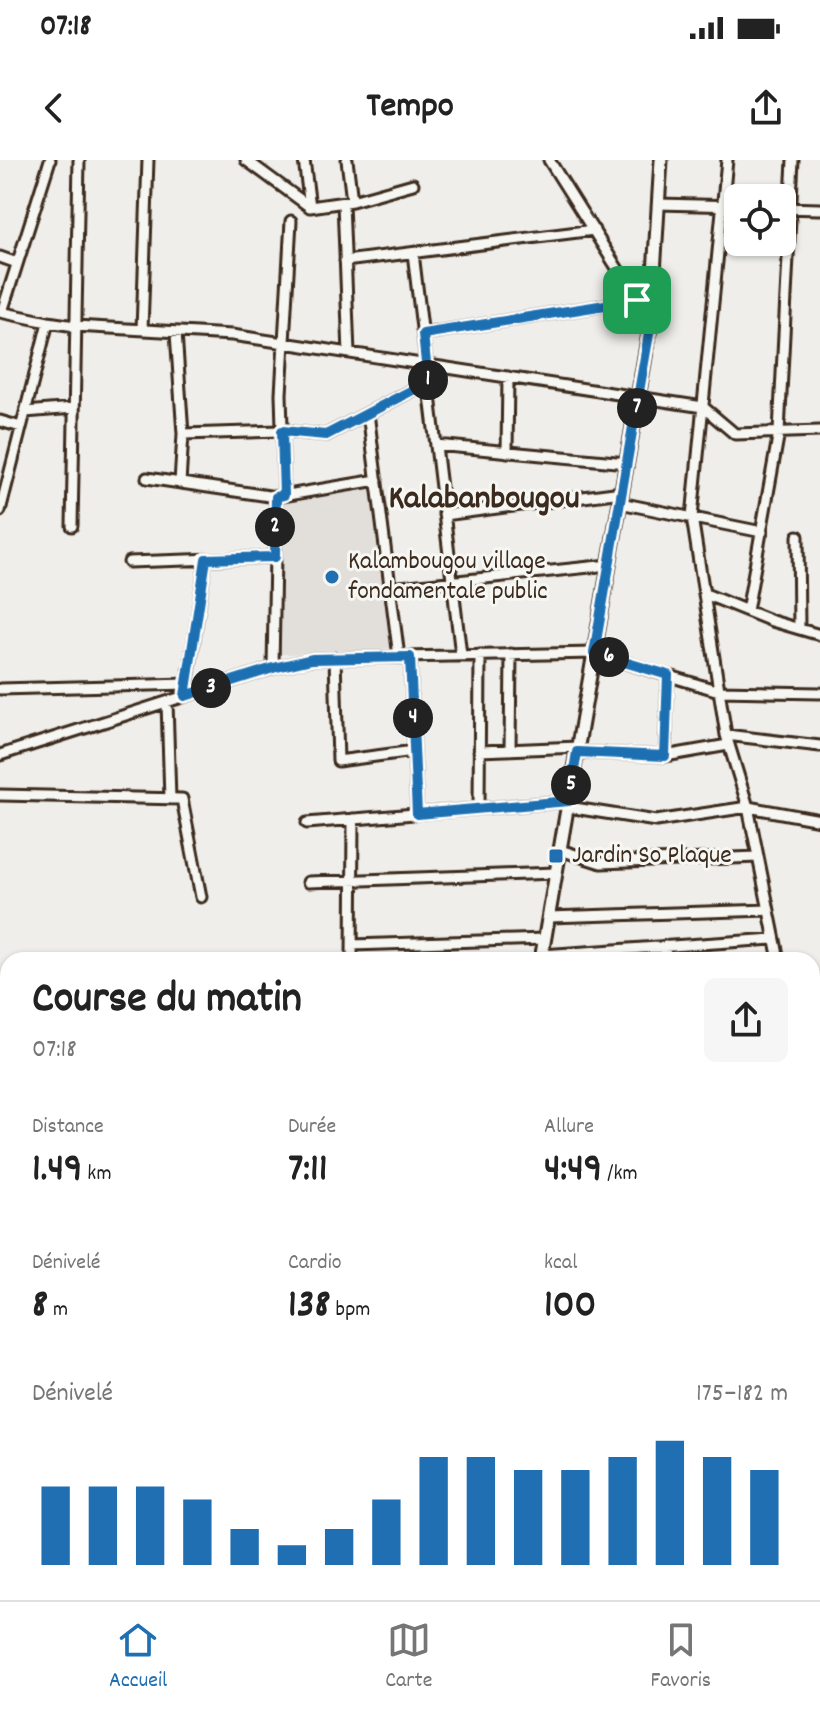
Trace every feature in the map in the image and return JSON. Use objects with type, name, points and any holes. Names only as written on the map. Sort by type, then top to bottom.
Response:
[{"type":"street","points":[[50,160],[1,312],[75,326],[232,335],[703,407],[735,434],[820,431]]},
{"type":"street","points":[[72,526],[79,160]]},
{"type":"street","points":[[142,330],[148,160]]},
{"type":"street","points":[[246,160],[310,207],[347,202],[413,184]]},
{"type":"street","points":[[304,160],[310,207]]},
{"type":"street","points":[[347,160],[345,261],[349,353]]},
{"type":"street","points":[[549,160],[651,322]]},
{"type":"street","points":[[543,952],[651,322],[661,160]]},
{"type":"street","points":[[727,160],[692,517],[727,740],[748,807],[777,952]]},
{"type":"street","points":[[790,184],[793,160]]},
{"type":"street","points":[[658,204],[723,206]]},
{"type":"street","points":[[796,208],[820,209]]},
{"type":"street","points":[[273,668],[283,343],[291,221]]},
{"type":"street","points":[[345,261],[594,230]]},
{"type":"street","points":[[413,253],[461,655]]},
{"type":"street","points":[[747,611],[779,432],[784,256]]},
{"type":"street","points":[[0,257],[17,263]]},
{"type":"street","points":[[423,334],[637,300]]},
{"type":"street","points":[[0,511],[48,322]]},
{"type":"street","points":[[176,333],[183,434],[180,483]]},
{"type":"street","points":[[507,452],[508,377]]},
{"type":"street","points":[[183,434],[282,431],[326,435],[428,382]]},
{"type":"street","points":[[25,412],[74,408]]},
{"type":"street","points":[[368,413],[390,588],[404,657],[417,814]]},
{"type":"street","points":[[0,421],[21,427]]},
{"type":"street","points":[[436,445],[627,463]]},
{"type":"street","points":[[147,478],[280,496],[377,480]]},
{"type":"street","points":[[444,515],[621,498],[762,532]]},
{"type":"street","points":[[798,536],[799,628]]},
{"type":"street","points":[[129,562],[275,557]]},
{"type":"street","points":[[185,696],[206,559]]},
{"type":"street","points":[[390,588],[609,565]]},
{"type":"street","points":[[705,594],[820,635]]},
{"type":"street","points":[[0,755],[273,668],[312,659],[594,653],[719,691],[820,693]]},
{"type":"street","points":[[510,750],[511,654]]},
{"type":"street","points":[[479,808],[480,655]]},
{"type":"street","points":[[335,658],[338,761],[414,751]]},
{"type":"street","points":[[665,756],[668,675]]},
{"type":"street","points":[[0,689],[187,684]]},
{"type":"street","points":[[167,702],[170,799]]},
{"type":"street","points":[[479,751],[578,750],[665,756],[727,740],[820,746]]},
{"type":"street","points":[[0,795],[182,799],[201,897]]},
{"type":"street","points":[[307,823],[479,808],[568,804],[656,821],[748,807],[820,820]]},
{"type":"street","points":[[352,952],[353,819]]},
{"type":"street","points":[[560,850],[601,863],[758,857]]},
{"type":"street","points":[[308,882],[556,873]]},
{"type":"street","points":[[549,917],[769,910]]},
{"type":"street","points":[[352,945],[545,939]]},
{"type":"street","points":[[598,952],[774,939]]},
{"type":"street","points":[[665,946],[665,952]]},
{"type":"shaded area","name":"Kalambougou village fondamentale public","points":[[373,487],[393,653],[278,654],[282,501]]},
{"type":"place","name":"Kalambougou village fondamentale public","points":[[332,577]]},
{"type":"place","name":"Jardin So Plaque","points":[[556,856]]},
{"type":"district","name":"Kalabanbougou","points":[[484,500]]},
{"type":"route","points":[[637,300],[651,322],[594,653],[668,675],[665,756],[577,752],[569,801],[417,814],[410,657],[312,659],[185,696],[206,559],[275,557],[276,497],[284,495],[282,431],[326,435],[428,382],[423,334],[637,300]]}]
